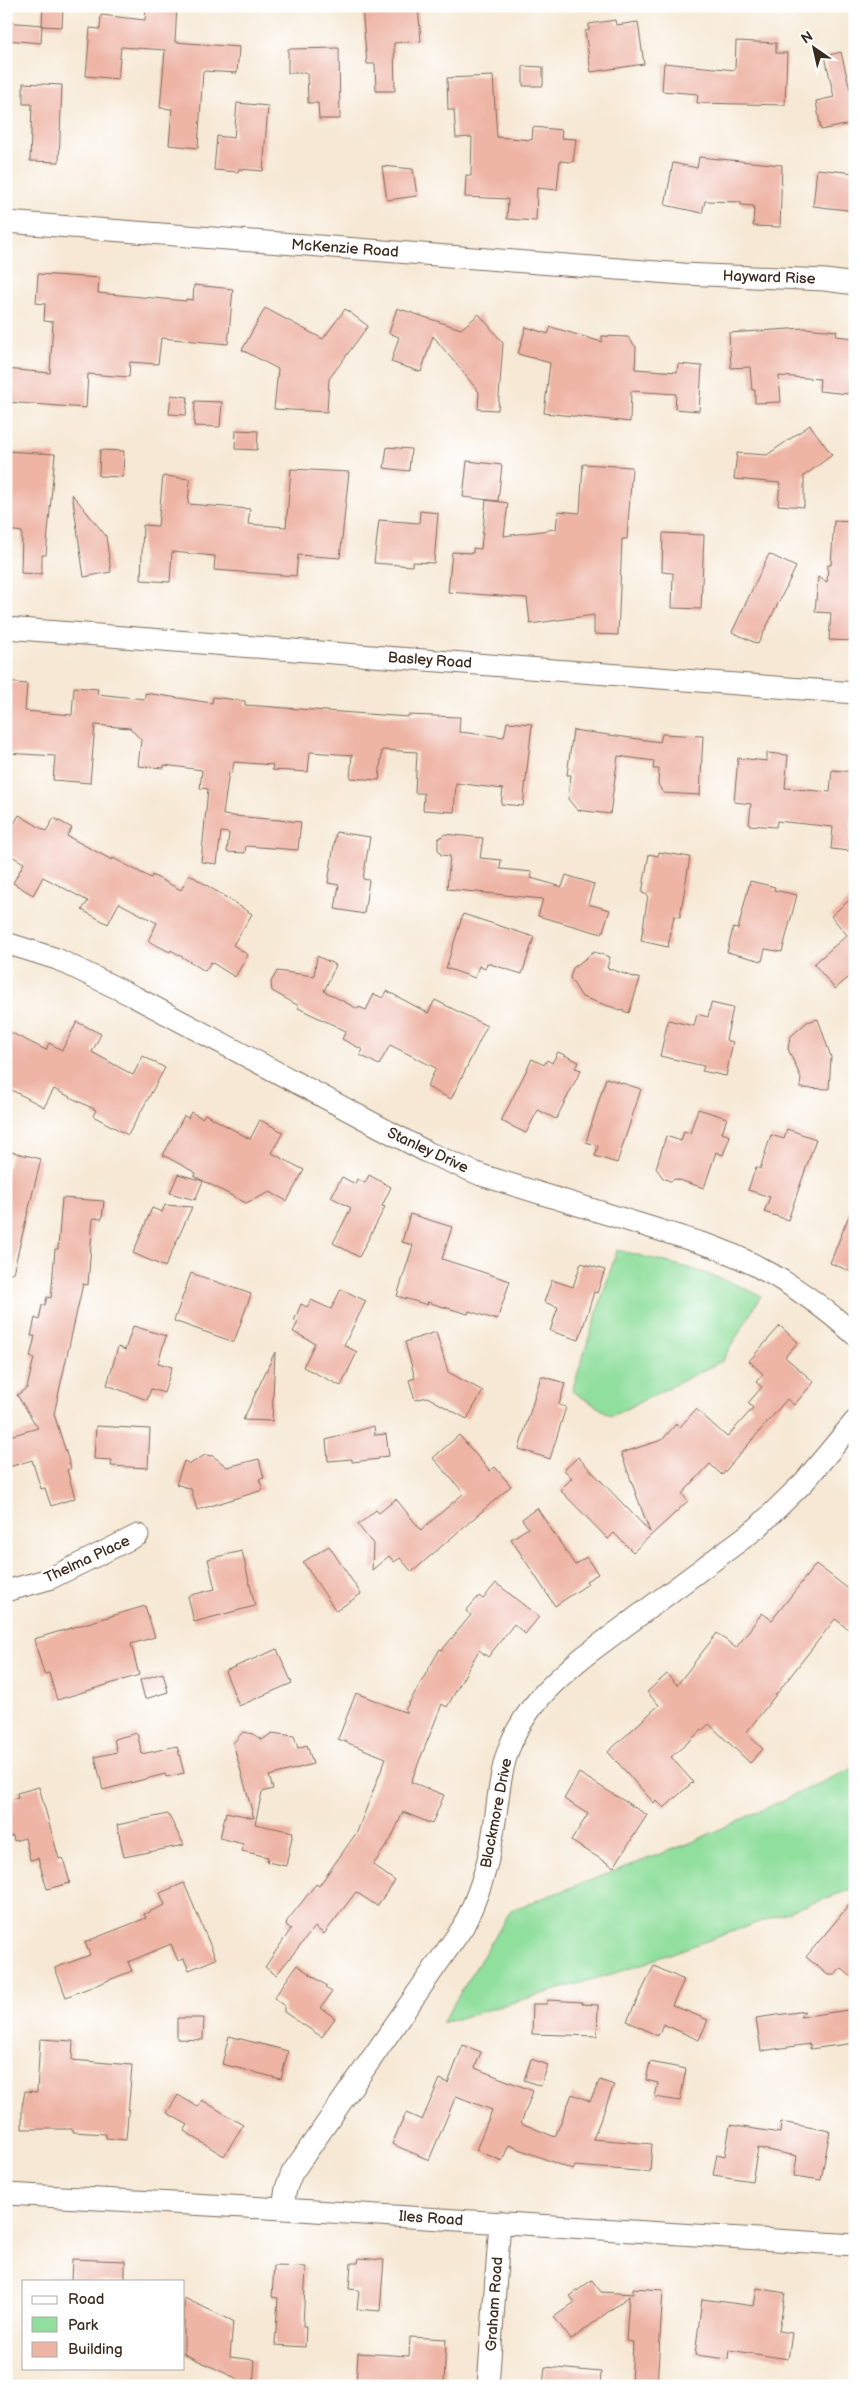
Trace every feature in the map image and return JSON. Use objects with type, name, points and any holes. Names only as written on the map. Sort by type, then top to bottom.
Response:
[{"type":"street","name":"McKenzie Road","points":[[6,222],[683,274]]},
{"type":"street","name":"Hayward Rise","points":[[683,274],[825,280],[855,284]]},
{"type":"street","name":"Basley Road","points":[[6,628],[855,693]]},
{"type":"street","name":"Stanley Drive","points":[[6,943],[57,959],[126,992],[427,1152],[481,1175],[714,1246],[743,1258],[802,1292],[855,1335]]},
{"type":"street","name":"Blackmore Drive","points":[[283,2209],[286,2188],[292,2173],[463,1927],[481,1889],[488,1862],[505,1760],[522,1722],[536,1701],[555,1680],[583,1658],[757,1528],[804,1482],[855,1421]]},
{"type":"street","name":"Thelma Place","points":[[6,1591],[49,1579],[138,1535]]},
{"type":"street","name":"Iles Road","points":[[6,2194],[500,2222],[855,2245]]},
{"type":"street","name":"Graham Road","points":[[488,2386],[500,2222]]},
{"type":"green space","points":[[617,1250],[709,1275],[761,1296],[722,1361],[612,1416],[572,1391]]},
{"type":"green space","points":[[855,1767],[855,1888],[625,1970],[442,2023],[511,1910],[690,1843]]},
{"type":"building","points":[[43,6],[63,6],[62,27],[42,26]]},
{"type":"building","points":[[146,6],[177,6],[175,42],[239,47],[237,73],[203,71],[198,148],[169,145],[172,109],[160,108],[165,50],[121,47],[118,79],[86,76],[90,28],[100,29],[101,15],[145,20]]},
{"type":"building","points":[[418,6],[421,41],[394,43],[395,91],[376,91],[375,64],[367,64],[362,8]]},
{"type":"building","points":[[615,20],[616,25],[638,22],[644,64],[591,72],[585,31],[589,30],[589,24]]},
{"type":"building","points":[[6,22],[42,25],[41,43],[6,40]]},
{"type":"building","points":[[736,41],[776,43],[776,53],[787,53],[785,105],[697,103],[698,94],[662,91],[664,63],[735,70]]},
{"type":"building","points":[[339,48],[340,119],[319,119],[318,103],[308,103],[307,73],[288,73],[288,49]]},
{"type":"building","points":[[841,52],[850,89],[855,88],[855,123],[821,130],[816,101],[834,97],[825,56]]},
{"type":"building","points":[[523,66],[543,67],[543,86],[523,86]]},
{"type":"building","points":[[493,76],[497,137],[532,140],[533,127],[562,130],[561,138],[576,139],[573,162],[560,161],[557,190],[537,188],[536,221],[507,219],[508,199],[465,197],[466,175],[471,176],[472,137],[456,138],[454,110],[448,110],[447,78]]},
{"type":"building","points":[[23,83],[62,85],[59,162],[30,161],[32,104],[23,104]]},
{"type":"building","points":[[237,103],[268,106],[263,171],[239,169],[238,172],[214,170],[217,136],[234,138]]},
{"type":"building","points":[[699,157],[782,165],[780,227],[753,226],[754,206],[741,205],[741,202],[705,201],[702,213],[665,205],[673,163],[697,168]]},
{"type":"building","points":[[382,166],[413,169],[417,196],[387,200]]},
{"type":"building","points":[[817,169],[855,173],[855,211],[813,206]]},
{"type":"building","points":[[38,274],[99,278],[98,293],[186,301],[186,299],[193,300],[194,285],[233,289],[228,344],[161,338],[158,364],[130,362],[129,377],[88,374],[86,408],[6,402],[6,369],[50,373],[53,322],[44,321],[45,304],[36,303]]},
{"type":"building","points":[[265,308],[323,339],[345,309],[368,326],[329,379],[327,412],[274,409],[278,369],[242,350]]},
{"type":"building","points":[[397,308],[461,329],[479,314],[503,343],[498,410],[478,409],[479,392],[433,336],[421,372],[391,362],[399,337],[389,333]]},
{"type":"building","points":[[526,327],[548,334],[551,327],[602,342],[602,336],[628,337],[636,347],[635,369],[677,372],[678,364],[702,366],[699,411],[675,409],[676,394],[631,391],[630,422],[544,413],[550,363],[518,354]]},
{"type":"building","points":[[804,328],[837,331],[836,336],[855,338],[855,365],[851,365],[848,394],[819,391],[820,379],[779,376],[781,402],[755,403],[755,390],[752,390],[750,367],[731,368],[729,333]]},
{"type":"building","points":[[171,395],[188,397],[186,415],[169,414]]},
{"type":"building","points":[[195,401],[222,402],[220,427],[194,426]]},
{"type":"building","points":[[810,425],[832,455],[804,476],[804,507],[778,505],[780,483],[734,479],[737,453],[767,455]]},
{"type":"building","points":[[236,430],[258,431],[257,450],[235,449]]},
{"type":"building","points":[[387,447],[411,449],[409,471],[384,468]]},
{"type":"building","points":[[100,450],[124,451],[123,477],[99,476]]},
{"type":"building","points":[[6,451],[55,454],[46,555],[42,555],[42,574],[21,573],[22,532],[8,530],[11,500],[6,500]]},
{"type":"building","points":[[467,461],[502,465],[498,501],[463,497]]},
{"type":"building","points":[[583,464],[632,467],[627,539],[622,539],[618,635],[594,634],[594,615],[530,624],[527,598],[448,592],[452,552],[473,553],[473,548],[481,549],[486,500],[508,503],[504,536],[556,529],[558,511],[580,513]]},
{"type":"building","points":[[291,469],[349,472],[340,558],[298,555],[296,576],[214,570],[215,556],[172,552],[170,582],[141,580],[143,525],[158,526],[163,476],[190,479],[188,504],[250,509],[248,524],[286,527]]},
{"type":"building","points":[[72,494],[106,536],[111,572],[84,577]]},
{"type":"building","points":[[420,511],[438,513],[434,563],[412,562],[412,566],[374,563],[379,520],[419,523]]},
{"type":"building","points":[[834,521],[855,522],[855,641],[829,640],[831,613],[815,612],[818,577],[827,582],[828,565],[831,565]]},
{"type":"building","points":[[663,533],[704,535],[701,609],[672,608],[673,573],[662,572]]},
{"type":"building","points":[[769,554],[796,567],[758,644],[732,632]]},
{"type":"building","points":[[6,682],[27,684],[25,711],[72,715],[74,687],[98,689],[97,694],[145,699],[145,693],[212,703],[213,697],[245,701],[245,705],[408,717],[408,715],[460,717],[459,732],[504,737],[507,722],[532,724],[523,806],[501,804],[503,789],[456,783],[454,812],[423,810],[424,793],[415,793],[417,752],[382,750],[379,780],[350,778],[352,755],[310,752],[308,772],[272,770],[273,765],[234,762],[232,773],[229,772],[223,815],[301,822],[298,850],[246,846],[245,853],[227,852],[229,833],[221,832],[217,864],[201,862],[208,789],[200,788],[202,770],[164,765],[164,768],[138,766],[141,740],[130,728],[95,725],[90,783],[53,780],[55,756],[6,753]]},
{"type":"building","points":[[573,730],[660,742],[662,734],[703,736],[700,795],[663,793],[658,784],[659,769],[653,769],[654,761],[618,756],[610,814],[577,810],[568,799],[571,775],[567,775]]},
{"type":"building","points":[[767,753],[788,755],[785,788],[830,792],[832,770],[855,772],[849,851],[831,849],[833,827],[777,821],[776,827],[749,825],[751,804],[734,802],[738,758],[767,761]]},
{"type":"building","points":[[19,815],[46,831],[54,818],[72,828],[67,836],[112,860],[113,858],[151,878],[152,875],[181,890],[189,874],[252,914],[233,945],[248,955],[235,977],[211,962],[205,971],[171,950],[170,952],[148,941],[157,923],[119,903],[108,924],[82,910],[88,901],[43,877],[33,895],[13,883],[24,863],[6,853],[6,837]]},
{"type":"building","points":[[336,832],[370,837],[363,879],[369,880],[364,914],[335,909],[339,885],[328,883]]},
{"type":"building","points":[[445,834],[483,838],[480,858],[501,860],[500,869],[532,872],[531,878],[562,887],[566,875],[594,884],[588,904],[610,910],[602,934],[538,916],[543,899],[447,889],[450,856],[441,855],[438,849],[438,839]]},
{"type":"building","points":[[659,852],[690,857],[680,917],[674,916],[668,947],[641,941],[648,895],[642,893],[649,854],[658,856]]},
{"type":"building","points":[[750,881],[775,887],[774,890],[797,895],[782,952],[765,949],[762,961],[727,952],[733,928],[738,929]]},
{"type":"building","points":[[855,895],[855,972],[835,989],[814,964],[847,935],[831,916]]},
{"type":"building","points":[[463,914],[534,937],[522,974],[487,963],[485,969],[479,966],[475,978],[446,968]]},
{"type":"building","points":[[594,952],[610,957],[607,968],[640,979],[629,1013],[582,997],[570,978],[573,968]]},
{"type":"building","points":[[317,956],[336,965],[324,991],[358,1009],[359,1007],[366,1010],[374,994],[383,998],[387,991],[428,1013],[435,1000],[487,1026],[451,1099],[427,1087],[436,1068],[390,1045],[379,1065],[360,1055],[363,1050],[342,1039],[346,1031],[298,1008],[299,1006],[272,991],[271,982],[277,971],[314,976]]},
{"type":"building","points":[[711,1003],[733,1008],[726,1040],[733,1042],[726,1076],[702,1071],[704,1066],[660,1056],[668,1020],[694,1026],[697,1014],[708,1017]]},
{"type":"building","points":[[818,1019],[831,1057],[829,1089],[800,1088],[801,1078],[788,1049],[790,1037],[807,1022]]},
{"type":"building","points":[[77,1022],[101,1034],[92,1052],[133,1075],[143,1056],[165,1068],[128,1135],[93,1116],[96,1110],[54,1089],[44,1107],[6,1087],[6,1030],[46,1050],[49,1043],[62,1050]]},
{"type":"building","points":[[558,1052],[579,1062],[575,1068],[581,1070],[556,1119],[538,1110],[526,1133],[501,1121],[532,1059],[544,1065],[547,1060],[552,1063]]},
{"type":"building","points":[[606,1078],[641,1089],[617,1163],[595,1156],[598,1146],[586,1142]]},
{"type":"building","points":[[698,1109],[727,1118],[722,1133],[730,1136],[723,1155],[716,1152],[704,1188],[676,1179],[670,1181],[663,1178],[656,1168],[666,1136],[681,1141],[684,1131],[690,1133]]},
{"type":"building","points":[[191,1112],[202,1118],[205,1114],[250,1139],[260,1120],[283,1132],[272,1153],[304,1170],[287,1201],[270,1192],[246,1203],[194,1176],[196,1173],[163,1155],[184,1116],[188,1118]]},
{"type":"building","points":[[787,1129],[816,1139],[788,1220],[764,1212],[770,1197],[748,1190],[756,1167],[760,1169],[771,1135],[784,1139]]},
{"type":"building","points":[[12,1152],[41,1159],[13,1273],[6,1272],[6,1174]]},
{"type":"building","points":[[178,1174],[203,1181],[195,1200],[170,1193]]},
{"type":"building","points":[[369,1175],[391,1187],[382,1206],[385,1207],[359,1257],[333,1243],[351,1208],[331,1197],[342,1177],[355,1184],[357,1179],[365,1183]]},
{"type":"building","points":[[62,1198],[104,1201],[102,1219],[93,1218],[88,1285],[83,1284],[54,1414],[71,1468],[67,1470],[75,1498],[51,1506],[45,1488],[41,1489],[32,1460],[6,1468],[6,1437],[38,1428],[17,1395],[27,1388],[34,1358],[30,1357],[35,1336],[31,1336],[35,1318],[39,1320],[42,1305],[45,1305],[47,1297],[51,1298],[55,1249],[58,1249]]},
{"type":"building","points":[[855,1204],[855,1273],[830,1263]]},
{"type":"building","points":[[165,1205],[192,1207],[165,1267],[133,1253],[152,1208],[162,1212]]},
{"type":"building","points":[[410,1214],[452,1227],[442,1259],[510,1281],[497,1320],[469,1311],[468,1314],[427,1302],[428,1305],[397,1296],[413,1245],[402,1242]]},
{"type":"building","points":[[581,1263],[605,1270],[597,1293],[594,1292],[579,1340],[550,1331],[558,1307],[544,1302],[552,1280],[573,1287]]},
{"type":"building","points":[[191,1273],[251,1294],[234,1342],[174,1321]]},
{"type":"building","points":[[341,1289],[366,1301],[344,1345],[357,1352],[341,1386],[303,1367],[315,1343],[293,1332],[298,1322],[294,1321],[301,1304],[307,1307],[311,1300],[331,1309]]},
{"type":"building","points":[[133,1326],[166,1336],[158,1363],[172,1367],[164,1393],[151,1389],[147,1400],[107,1385],[118,1347],[125,1350]]},
{"type":"building","points":[[780,1326],[798,1342],[785,1357],[814,1382],[794,1405],[787,1399],[722,1475],[710,1464],[682,1494],[688,1501],[633,1552],[614,1533],[608,1539],[560,1490],[572,1478],[564,1470],[578,1457],[650,1532],[621,1453],[662,1440],[676,1424],[680,1427],[696,1409],[727,1437],[753,1408],[748,1403],[762,1387],[756,1382],[763,1374],[749,1361]]},
{"type":"building","points":[[436,1332],[448,1372],[483,1391],[467,1419],[427,1397],[415,1400],[409,1380],[415,1378],[405,1342]]},
{"type":"building","points":[[275,1352],[272,1421],[243,1420]]},
{"type":"building","points":[[541,1376],[565,1383],[559,1405],[566,1407],[550,1459],[519,1449]]},
{"type":"building","points":[[96,1426],[150,1429],[148,1468],[111,1466],[112,1460],[94,1459]]},
{"type":"building","points":[[374,1426],[375,1435],[386,1434],[389,1456],[352,1462],[352,1459],[328,1461],[326,1440]]},
{"type":"building","points":[[459,1435],[490,1471],[495,1467],[511,1486],[412,1572],[400,1558],[394,1562],[389,1556],[372,1570],[373,1544],[358,1525],[376,1510],[379,1513],[396,1499],[421,1530],[464,1493],[433,1458]]},
{"type":"building","points":[[205,1455],[213,1456],[227,1467],[259,1459],[264,1478],[259,1479],[263,1490],[197,1510],[191,1489],[176,1484],[184,1461],[190,1464]]},
{"type":"building","points":[[537,1508],[575,1565],[586,1557],[598,1574],[586,1581],[588,1584],[555,1606],[511,1539],[528,1528],[522,1519]]},
{"type":"building","points":[[329,1546],[361,1594],[336,1611],[303,1562]]},
{"type":"building","points":[[242,1551],[255,1606],[194,1622],[188,1596],[215,1589],[208,1559]]},
{"type":"building","points":[[816,1564],[855,1594],[855,1634],[835,1619],[746,1733],[763,1749],[750,1763],[709,1724],[671,1757],[693,1782],[664,1808],[656,1800],[654,1803],[608,1752],[659,1705],[647,1692],[667,1674],[677,1685],[717,1633],[736,1648],[762,1613],[772,1620]]},
{"type":"building","points":[[496,1583],[539,1617],[525,1634],[514,1624],[488,1657],[479,1650],[447,1707],[442,1704],[411,1782],[444,1795],[432,1824],[403,1812],[391,1839],[373,1865],[395,1881],[377,1906],[356,1892],[324,1934],[315,1927],[276,1975],[265,1967],[291,1929],[286,1925],[287,1921],[316,1884],[319,1886],[357,1832],[386,1758],[338,1739],[356,1693],[407,1713],[405,1710],[440,1649],[442,1650],[471,1615],[466,1611],[479,1596],[483,1599]]},
{"type":"building","points":[[145,1606],[155,1637],[131,1644],[139,1675],[57,1700],[49,1673],[44,1674],[34,1639]]},
{"type":"building","points":[[277,1649],[292,1683],[239,1706],[225,1671]]},
{"type":"building","points":[[163,1673],[168,1692],[145,1699],[140,1680]]},
{"type":"building","points":[[243,1732],[253,1734],[262,1740],[272,1733],[294,1736],[298,1748],[307,1745],[313,1764],[269,1776],[273,1789],[262,1792],[255,1824],[293,1832],[286,1866],[267,1862],[268,1857],[242,1851],[243,1844],[220,1838],[226,1812],[254,1818],[233,1743]]},
{"type":"building","points":[[137,1733],[142,1754],[177,1746],[184,1773],[166,1777],[165,1774],[103,1790],[95,1757],[117,1752],[114,1739]]},
{"type":"building","points":[[579,1773],[647,1815],[614,1867],[571,1841],[588,1814],[564,1799]]},
{"type":"building","points":[[39,1787],[59,1859],[63,1858],[70,1883],[47,1889],[38,1858],[30,1860],[25,1838],[14,1841],[13,1836],[6,1837],[6,1801],[18,1798],[17,1793]]},
{"type":"building","points":[[168,1814],[184,1845],[124,1857],[117,1825]]},
{"type":"building","points":[[184,1883],[216,1959],[189,1970],[184,1959],[178,1961],[171,1944],[128,1962],[132,1971],[66,1997],[55,1968],[90,1955],[85,1942],[146,1918],[144,1914],[165,1905],[160,1893]]},
{"type":"building","points":[[855,1898],[855,1980],[841,1968],[835,1975],[828,1975],[806,1957]]},
{"type":"building","points":[[297,1965],[327,1986],[325,1988],[332,1992],[321,2008],[335,2018],[322,2037],[284,2012],[284,2005],[274,1998]]},
{"type":"building","points":[[654,1966],[684,1980],[672,2005],[708,2020],[699,2040],[663,2024],[658,2036],[627,2021]]},
{"type":"building","points":[[548,2000],[598,2005],[597,2036],[532,2034],[533,2004],[547,2004]]},
{"type":"building","points":[[855,2009],[855,2043],[810,2049],[810,2044],[761,2051],[756,2018],[805,2011],[800,2017]]},
{"type":"building","points":[[177,2018],[204,2018],[203,2040],[177,2039]]},
{"type":"building","points":[[229,2036],[288,2051],[281,2079],[222,2064]]},
{"type":"building","points":[[40,2039],[73,2041],[72,2060],[132,2065],[126,2140],[106,2138],[106,2134],[73,2132],[73,2129],[22,2129],[22,2107],[25,2091],[37,2092]]},
{"type":"building","points":[[463,2045],[481,2052],[475,2068],[533,2091],[521,2123],[555,2137],[572,2094],[590,2101],[600,2080],[614,2085],[593,2139],[652,2144],[650,2172],[575,2166],[573,2170],[509,2145],[502,2161],[476,2150],[492,2110],[456,2096],[429,2160],[392,2144],[406,2113],[422,2120],[440,2079],[448,2083]]},
{"type":"building","points":[[531,2059],[548,2065],[541,2086],[524,2080]]},
{"type":"building","points":[[650,2062],[686,2069],[680,2101],[655,2097],[658,2083],[646,2080]]},
{"type":"building","points":[[178,2095],[198,2107],[202,2100],[243,2125],[224,2156],[184,2131],[188,2125],[167,2113]]},
{"type":"building","points":[[781,2122],[830,2131],[821,2180],[794,2176],[797,2156],[758,2148],[752,2181],[713,2175],[717,2154],[725,2156],[730,2125],[780,2133]]},
{"type":"building","points":[[359,2258],[384,2260],[380,2311],[357,2309],[359,2290],[349,2289],[351,2263],[358,2263]]},
{"type":"building","points":[[72,2259],[125,2261],[125,2280],[71,2280]]},
{"type":"building","points":[[274,2266],[306,2267],[303,2326],[306,2326],[305,2347],[275,2345],[278,2298],[272,2297]]},
{"type":"building","points":[[592,2280],[601,2292],[633,2294],[633,2288],[663,2290],[657,2386],[631,2386],[633,2342],[626,2341],[629,2296],[571,2340],[554,2317],[575,2302],[570,2296]]},
{"type":"building","points":[[757,2288],[785,2293],[779,2331],[792,2333],[788,2359],[729,2350],[728,2359],[695,2355],[702,2299],[754,2306]]},
{"type":"building","points":[[185,2298],[233,2321],[230,2357],[255,2360],[253,2386],[185,2354]]},
{"type":"building","points":[[410,2337],[446,2339],[444,2386],[356,2386],[358,2353],[409,2356]]},
{"type":"building","points":[[545,2367],[601,2372],[600,2386],[543,2386]]}]
